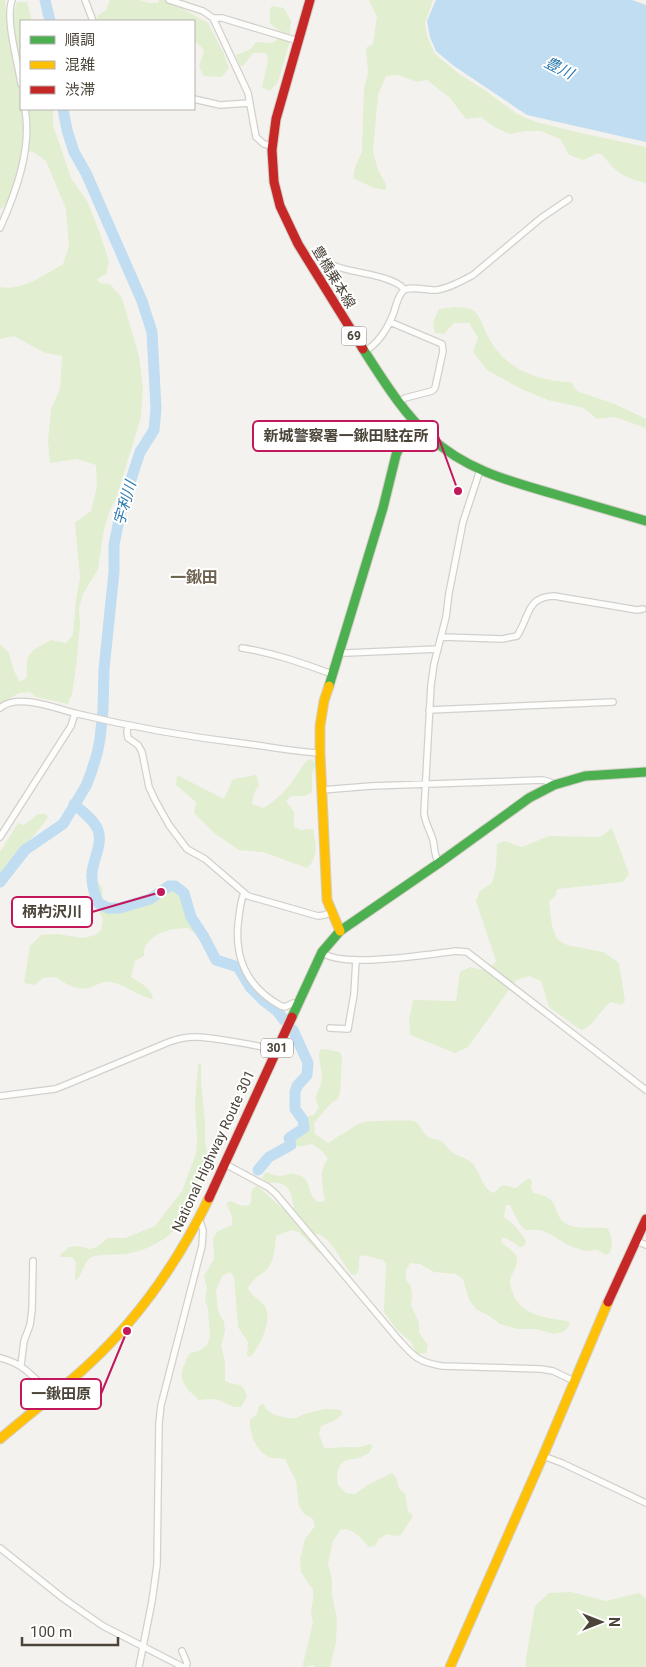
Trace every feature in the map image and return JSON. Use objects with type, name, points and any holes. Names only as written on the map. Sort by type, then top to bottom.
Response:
[{"type":"main road","name":"豊橋乗本線","points":[[310,0],[278,109],[273,146],[273,166],[278,198],[288,225],[306,259],[364,352],[412,420],[436,442],[457,457],[480,470],[525,487],[646,521]]},
{"type":"main road","points":[[340,931],[327,900],[320,726],[332,674],[383,508],[396,455],[412,420]]},
{"type":"main road","name":"National Highway Route 301","points":[[0,1439],[88,1365],[152,1293],[176,1258],[225,1164],[322,952],[340,931],[529,798],[554,785],[585,776],[646,772]]},
{"type":"main road","points":[[450,1667],[646,1219]]},
{"type":"street","points":[[11,0],[11,26],[20,78]]},
{"type":"street","points":[[85,0],[93,20]]},
{"type":"street","points":[[169,0],[189,3],[213,18],[243,82],[250,103],[256,137],[264,144],[273,146]]},
{"type":"street","points":[[213,18],[222,18],[298,41]]},
{"type":"street","points":[[195,99],[220,105],[250,103]]},
{"type":"street","points":[[0,228],[15,190],[28,138],[25,110]]},
{"type":"street","points":[[306,259],[312,256],[340,268],[390,281],[404,289],[436,290],[460,282],[473,274],[541,218],[569,199]]},
{"type":"street","points":[[0,213],[7,213]]},
{"type":"street","points":[[364,352],[381,336],[390,322],[404,289]]},
{"type":"street","points":[[390,322],[442,344],[443,351],[435,388],[432,391],[405,398],[399,402]]},
{"type":"street","points":[[439,863],[435,858],[433,840],[425,821],[431,685],[442,637],[463,522],[480,470]]},
{"type":"street","points":[[442,637],[502,639],[517,636],[533,604],[538,598],[546,596],[637,610],[643,609]]},
{"type":"street","points":[[242,648],[290,658],[332,674]]},
{"type":"street","points":[[339,652],[438,649]]},
{"type":"street","points":[[0,708],[3,705],[17,702],[35,703],[128,725],[221,741],[320,753]]},
{"type":"street","points":[[429,710],[613,702]]},
{"type":"street","points":[[0,837],[71,726],[76,714]]},
{"type":"street","points":[[128,725],[128,738],[138,745],[142,752],[149,787],[154,800],[187,849],[204,859],[248,896],[318,916],[331,912]]},
{"type":"street","points":[[322,790],[371,786],[543,780],[554,785]]},
{"type":"street","points":[[244,893],[237,938],[238,952],[242,965],[257,989],[281,1006],[293,1003],[296,1006]]},
{"type":"street","points":[[322,952],[326,956],[356,960],[456,951],[467,952],[646,1090]]},
{"type":"street","points":[[330,1028],[348,1029],[354,994],[356,960]]},
{"type":"street","points":[[0,1096],[55,1089],[169,1042],[185,1038],[198,1037],[276,1051]]},
{"type":"street","points":[[225,1164],[276,1194],[412,1355],[425,1363],[442,1366],[541,1369],[553,1371],[574,1381]]},
{"type":"street","points":[[139,1667],[157,1565],[159,1423],[161,1405],[202,1246],[203,1230],[198,1218]]},
{"type":"street","points":[[636,1241],[646,1245]]},
{"type":"street","points":[[21,1365],[24,1341],[30,1325],[32,1310],[33,1260]]},
{"type":"street","points":[[0,1358],[14,1361],[21,1365],[52,1395]]},
{"type":"street","points":[[543,1456],[646,1502]]},
{"type":"street","points":[[0,1548],[64,1599],[103,1626],[185,1667],[187,1664],[182,1651]]},
{"type":"green space","points":[[0,0],[5,0],[6,12],[14,12],[17,2],[27,2],[32,20],[20,20],[20,110],[53,110],[53,125],[71,178],[87,201],[109,261],[106,274],[97,279],[100,283],[110,284],[122,298],[139,356],[143,388],[141,417],[116,499],[104,529],[98,569],[83,594],[79,608],[80,624],[77,659],[72,694],[68,704],[36,697],[30,692],[19,693],[0,704],[0,644],[9,653],[14,671],[20,682],[27,677],[27,662],[30,653],[51,640],[66,643],[73,634],[80,577],[75,523],[91,511],[97,486],[96,465],[77,459],[50,463],[48,441],[51,409],[60,389],[62,356],[45,353],[14,336],[0,339],[0,287],[17,287],[48,273],[63,264],[69,247],[66,209],[46,161],[32,151],[22,154],[11,193],[0,210]]},
{"type":"green space","points":[[110,0],[139,0],[158,3],[159,0],[182,0],[183,9],[208,23],[229,68],[222,77],[204,76],[199,67],[204,50],[195,43],[195,20],[98,20],[97,16],[106,10]]},
{"type":"green space","points":[[433,0],[425,23],[427,36],[435,54],[459,74],[517,114],[536,122],[646,147],[646,183],[621,173],[602,154],[596,154],[583,160],[569,155],[560,139],[541,131],[525,131],[510,134],[494,127],[481,117],[466,119],[450,98],[427,80],[417,82],[398,75],[386,76],[378,95],[373,152],[378,170],[386,184],[386,190],[374,188],[353,178],[355,167],[362,152],[364,89],[368,72],[366,48],[373,44],[377,17],[369,1]]},
{"type":"green space","points":[[272,6],[284,8],[291,21],[289,44],[278,82],[270,91],[262,87],[268,61],[266,53],[253,53],[243,66],[240,66],[236,55],[251,49],[256,42],[272,43],[277,40],[279,31],[270,23],[270,9]]},
{"type":"green space","points":[[469,308],[474,311],[494,346],[511,364],[545,379],[571,382],[577,391],[617,405],[646,419],[646,428],[615,417],[597,419],[584,408],[548,400],[521,389],[487,370],[473,352],[478,338],[469,323],[454,323],[444,334],[435,333],[433,322],[439,309]]},
{"type":"green space","points":[[312,759],[316,765],[312,773],[312,792],[305,796],[291,796],[286,801],[294,812],[294,827],[300,830],[313,829],[316,845],[315,855],[307,868],[263,852],[239,850],[214,833],[194,813],[196,802],[176,785],[177,775],[224,799],[233,779],[256,775],[259,785],[254,793],[252,804],[263,808],[282,793],[306,761]]},
{"type":"green space","points":[[38,814],[46,814],[48,817],[0,874],[0,852],[18,823],[24,825]]},
{"type":"green space","points":[[612,828],[629,874],[623,882],[557,889],[556,895],[549,902],[552,926],[557,939],[567,945],[603,952],[619,963],[625,1001],[621,1005],[611,1002],[593,1022],[581,1030],[549,1007],[541,981],[529,976],[516,980],[468,1047],[455,1053],[410,1035],[409,1020],[413,1000],[456,1001],[460,972],[470,967],[488,971],[496,961],[476,901],[480,891],[492,883],[496,867],[497,844],[504,841],[522,847],[549,836],[600,837]]},
{"type":"green space","points":[[95,879],[102,887],[103,900],[109,907],[131,906],[173,890],[185,902],[189,918],[199,931],[198,936],[188,928],[160,933],[146,945],[144,956],[135,961],[131,977],[148,989],[153,999],[110,982],[104,982],[88,988],[71,986],[56,977],[43,978],[34,985],[24,983],[30,946],[41,935],[57,934],[83,938],[96,935],[101,930],[103,919],[90,894]]},
{"type":"green space","points":[[320,1050],[340,1052],[342,1058],[340,1094],[337,1100],[332,1102],[314,1123],[315,1134],[328,1143],[364,1122],[414,1121],[428,1137],[441,1141],[454,1154],[472,1163],[490,1191],[494,1193],[502,1185],[516,1188],[529,1178],[532,1181],[531,1188],[533,1193],[551,1200],[565,1223],[580,1227],[607,1228],[612,1240],[610,1253],[606,1255],[597,1250],[584,1251],[540,1230],[525,1230],[519,1223],[510,1205],[506,1205],[504,1217],[515,1226],[526,1240],[525,1245],[520,1247],[506,1238],[502,1238],[501,1242],[513,1252],[517,1259],[510,1281],[514,1296],[518,1303],[530,1312],[544,1317],[568,1321],[570,1325],[563,1332],[554,1334],[536,1329],[518,1329],[500,1324],[477,1310],[469,1300],[463,1279],[456,1274],[434,1272],[420,1264],[410,1263],[406,1270],[406,1280],[411,1286],[411,1305],[419,1323],[419,1332],[428,1346],[426,1353],[417,1354],[411,1342],[397,1330],[384,1312],[386,1264],[383,1260],[362,1255],[359,1258],[359,1268],[356,1275],[351,1274],[336,1251],[322,1236],[317,1234],[312,1239],[323,1253],[319,1253],[299,1232],[291,1230],[276,1236],[272,1262],[248,1288],[264,1305],[267,1311],[267,1325],[258,1346],[250,1357],[247,1355],[248,1342],[238,1327],[234,1277],[230,1272],[222,1276],[216,1291],[218,1311],[224,1322],[225,1331],[221,1346],[225,1361],[225,1381],[241,1386],[247,1396],[241,1407],[234,1407],[215,1399],[199,1400],[187,1389],[182,1379],[182,1373],[190,1353],[199,1351],[207,1345],[210,1337],[208,1309],[205,1300],[207,1288],[204,1276],[214,1259],[213,1238],[218,1231],[232,1225],[232,1216],[226,1203],[231,1201],[239,1205],[248,1206],[251,1203],[252,1189],[257,1186],[288,1212],[294,1207],[290,1191],[284,1185],[269,1183],[262,1178],[266,1172],[278,1176],[291,1173],[302,1176],[315,1199],[318,1202],[325,1201],[322,1174],[328,1159],[323,1152],[312,1144],[299,1147],[295,1143],[297,1136],[303,1132],[308,1116],[314,1115],[319,1107],[316,1095],[322,1082],[322,1077],[319,1053]]},
{"type":"green space","points":[[198,1064],[201,1064],[207,1151],[196,1188],[199,1197],[193,1208],[169,1235],[149,1247],[126,1254],[92,1257],[75,1281],[76,1262],[72,1257],[60,1257],[69,1247],[79,1246],[89,1249],[97,1247],[108,1238],[125,1238],[155,1226],[182,1191],[196,1153],[195,1103]]},
{"type":"green space","points":[[263,1404],[267,1410],[275,1415],[288,1418],[296,1418],[325,1409],[341,1410],[342,1415],[334,1421],[321,1426],[319,1434],[324,1448],[362,1447],[369,1444],[373,1446],[369,1453],[359,1458],[346,1460],[340,1465],[337,1474],[338,1485],[346,1493],[355,1494],[366,1486],[392,1473],[396,1477],[399,1488],[405,1494],[408,1511],[413,1516],[401,1535],[387,1534],[379,1539],[375,1546],[369,1547],[357,1534],[345,1529],[341,1529],[333,1541],[328,1563],[337,1620],[336,1642],[330,1667],[315,1667],[313,1665],[304,1667],[303,1664],[313,1623],[311,1612],[313,1590],[301,1572],[300,1560],[305,1539],[315,1526],[313,1519],[304,1514],[299,1506],[296,1481],[285,1459],[269,1457],[260,1451],[254,1441],[250,1420],[257,1414],[259,1406]]},
{"type":"green space","points":[[571,1592],[606,1601],[639,1593],[646,1599],[646,1667],[526,1667],[535,1606],[549,1593]]},
{"type":"water","name":"豊川","points":[[436,0],[632,0],[646,5],[646,142],[527,115],[454,66],[436,51],[430,37],[427,21]]},
{"type":"waterway","name":"宇利川","points":[[45,0],[50,20]]},
{"type":"waterway","name":"宇利川","points":[[0,882],[25,850],[63,824],[86,786],[91,773],[100,739],[103,710],[104,669],[114,572],[114,545],[121,510],[140,452],[154,430],[156,409],[152,332],[142,301],[86,173],[74,152],[63,110]]},
{"type":"waterway","points":[[74,804],[91,819],[98,830],[99,840],[92,877],[98,903],[108,908],[120,908],[150,899],[169,886],[175,886],[184,893],[191,917],[216,960],[238,967],[250,987],[277,1011],[284,1020]]},
{"type":"waterway","points":[[258,1170],[269,1157],[291,1145],[289,1138],[304,1128],[303,1120],[295,1109],[295,1092],[297,1086],[307,1075],[308,1063],[293,1030]]},
{"type":"traffic: fast","points":[[363,349],[394,396],[420,428],[458,458],[504,479],[646,521]]},
{"type":"traffic: fast","points":[[329,686],[383,508],[396,455],[412,419]]},
{"type":"traffic: fast","points":[[292,1017],[322,952],[340,931],[529,798],[554,785],[585,776],[646,772]]},
{"type":"traffic: slow","points":[[329,686],[324,701],[320,726],[320,753],[327,900],[340,931]]},
{"type":"traffic: slow","points":[[0,1439],[77,1375],[124,1328],[171,1266],[209,1198]]},
{"type":"traffic: slow","points":[[450,1667],[543,1456],[608,1302]]},
{"type":"traffic: jam","points":[[310,0],[276,119],[272,150],[274,182],[280,206],[298,244],[363,349]]},
{"type":"traffic: jam","points":[[209,1198],[292,1017]]},
{"type":"traffic: jam","points":[[608,1302],[646,1219]]},
{"type":"place","name":"新城警察署一鍬田駐在所","points":[[458,491]]},
{"type":"place","name":"柄杓沢川","points":[[161,892]]},
{"type":"place","name":"一鍬田原","points":[[127,1331]]},
{"type":"district","name":"一鍬田","points":[[194,577]]}]
